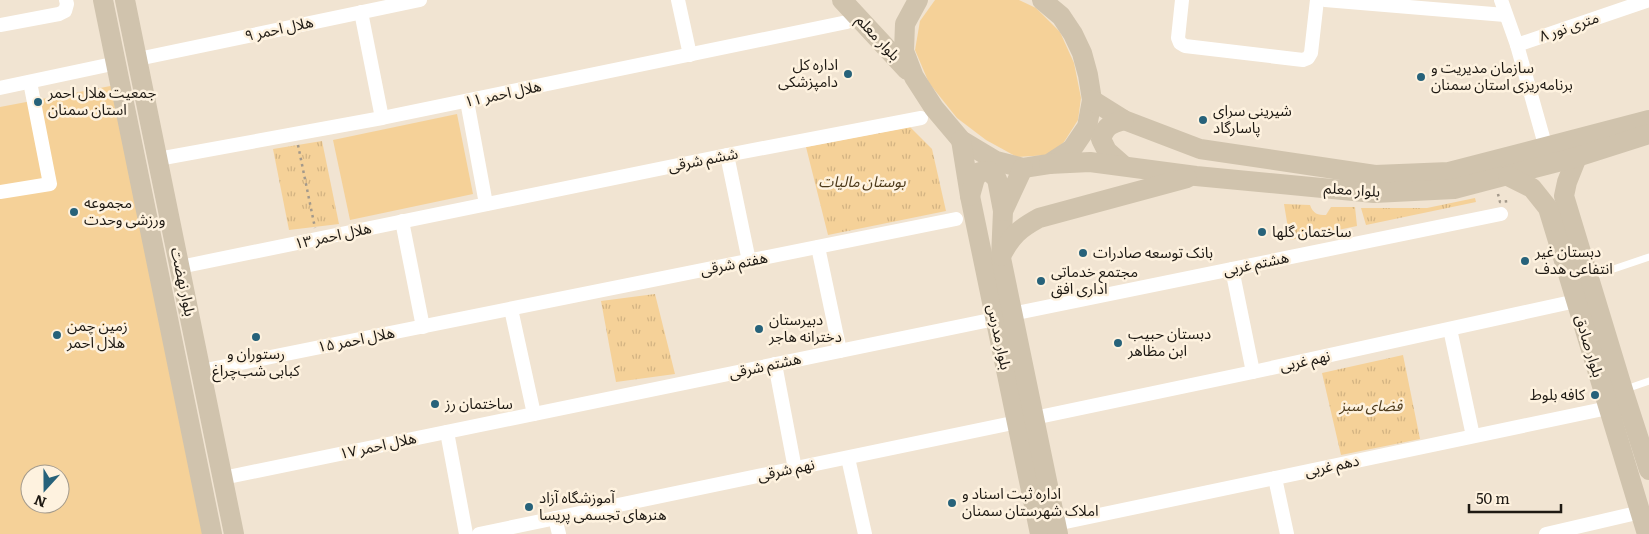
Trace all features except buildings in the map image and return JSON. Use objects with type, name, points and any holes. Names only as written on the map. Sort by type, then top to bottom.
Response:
[{"type":"main road","name":"بلوار نهضت","points":[[103,0],[212,534]]},
{"type":"main road","name":"بلوار نهضت","points":[[125,0],[234,534]]},
{"type":"main road","name":"بلوار معلم","points":[[842,0],[914,77]]},
{"type":"main road","points":[[918,0],[905,24],[904,51],[914,77],[934,108],[961,140],[996,161],[1023,168]]},
{"type":"main road","points":[[1042,0],[1061,16],[1073,34],[1082,53],[1092,100],[1087,127],[1072,149],[1049,164]]},
{"type":"main road","name":"بلوار معلم","points":[[1092,100],[1124,120],[1200,149],[1375,176],[1449,172],[1649,120]]},
{"type":"main road","points":[[1124,120],[1110,125],[1104,130],[1101,139],[1107,151],[1124,166]]},
{"type":"main road","name":"بلوار معلم","points":[[1023,168],[1049,164],[1090,162],[1196,176],[1374,193],[1454,189],[1577,158],[1649,134]]},
{"type":"main road","name":"بلوار مدرس","points":[[961,140],[970,196],[1004,316],[1025,420],[1051,531]]},
{"type":"main road","points":[[1542,201],[1545,193],[1549,191],[1558,192],[1564,196],[1567,182],[1577,158]]},
{"type":"main road","name":"بلوار مدرس","points":[[1004,316],[1000,258],[1003,211],[1023,168]]},
{"type":"main road","points":[[970,196],[975,178],[980,172],[989,171],[996,179],[1003,211]]},
{"type":"main road","points":[[1000,258],[1009,241],[1022,227],[1039,218],[1196,176]]},
{"type":"main road","name":"بلوار صادق","points":[[1508,176],[1532,188],[1548,208],[1647,534]]},
{"type":"main road","name":"بلوار صادق","points":[[1564,196],[1649,470]]},
{"type":"main road","points":[[169,318],[190,314]]},
{"type":"street","points":[[0,25],[59,14],[65,11],[66,0]]},
{"type":"street","name":"هلال احمر ۹","points":[[138,59],[420,0]]},
{"type":"street","points":[[678,0],[690,55]]},
{"type":"street","points":[[1182,0],[1178,38],[1180,43],[1185,46],[1303,60],[1308,58],[1311,53],[1317,0]]},
{"type":"street","points":[[1325,0],[1505,15]]},
{"type":"street","points":[[1501,0],[1517,45],[1546,148]]},
{"type":"street","name":"۸ متری نور","points":[[1517,45],[1649,0]]},
{"type":"street","points":[[361,12],[382,118]]},
{"type":"street","name":"هلال احمر ۱۱","points":[[158,159],[382,118],[846,22]]},
{"type":"street","points":[[0,88],[117,64]]},
{"type":"street","points":[[0,192],[50,184],[30,82]]},
{"type":"street","points":[[467,101],[486,204]]},
{"type":"street","name":"ششم شرقی","points":[[486,204],[726,155],[921,118]]},
{"type":"street","points":[[726,155],[749,261]]},
{"type":"street","name":"هلال احمر ۱۳","points":[[180,267],[486,204]]},
{"type":"street","name":"هشتم غربی","points":[[1004,316],[1501,214]]},
{"type":"street","name":"هفتم شرقی","points":[[511,309],[956,219]]},
{"type":"street","points":[[402,221],[423,327]]},
{"type":"street","points":[[818,247],[840,351]]},
{"type":"street","points":[[1232,269],[1253,372]]},
{"type":"street","name":"نهم غربی","points":[[1025,420],[1576,301]]},
{"type":"street","points":[[511,309],[534,414]]},
{"type":"street","name":"هلال احمر ۱۵","points":[[201,372],[511,309]]},
{"type":"street","name":"هشتم شرقی","points":[[534,414],[1004,316]]},
{"type":"street","points":[[1450,329],[1473,436]]},
{"type":"street","points":[[775,364],[795,468]]},
{"type":"street","name":"دهم غربی","points":[[1051,531],[1275,478],[1608,408]]},
{"type":"street","name":"هلال احمر ۱۷","points":[[223,478],[534,414]]},
{"type":"street","name":"نهم شرقی","points":[[479,534],[1025,420]]},
{"type":"street","points":[[447,432],[466,534]]},
{"type":"street","points":[[848,458],[865,534]]},
{"type":"street","points":[[1275,478],[1287,534]]},
{"type":"street","points":[[1546,534],[1641,512]]},
{"type":"street","points":[[555,518],[559,534]]},
{"type":"lane","points":[[1589,278],[1649,257]]},
{"type":"lane","points":[[1623,390],[1649,381]]},
{"type":"path","points":[[296,134],[318,239]]},
{"type":"green space","points":[[935,0],[1019,0],[1036,8],[1060,32],[1074,63],[1081,98],[1078,120],[1064,142],[1048,155],[1017,157],[986,140],[957,118],[929,83],[915,50],[920,21]]},
{"type":"green space","name":"مجموعه ورزشی وحدت","points":[[121,84],[212,534],[0,534],[0,107]]},
{"type":"green space","points":[[457,114],[473,194],[350,220],[333,140]]},
{"type":"green space","name":"بوستان مالیات","points":[[910,127],[932,149],[946,211],[828,235],[806,147]]},
{"type":"green space","points":[[322,141],[339,224],[289,230],[273,149]]},
{"type":"green space","points":[[1475,198],[1476,202],[1366,225],[1361,208],[1427,208]]},
{"type":"green space","points":[[1284,204],[1310,205],[1314,212],[1323,215],[1326,215],[1331,207],[1355,207],[1357,226],[1290,240]]},
{"type":"green space","points":[[655,294],[675,374],[616,382],[601,301]]},
{"type":"green space","name":"فضای سبز","points":[[1403,355],[1420,439],[1341,455],[1322,373]]},
{"type":"place","name":"اداره کل دامپزشکی","points":[[848,74]]},
{"type":"place","name":"سازمان مدیریت و برنامه‌ریزی استان سمنان","points":[[1421,77]]},
{"type":"place","name":"جمعیت هلال احمر استان سمنان","points":[[38,102]]},
{"type":"place","name":"شیرینی سرای پاسارگاد","points":[[1203,120]]},
{"type":"place","name":"مجموعه ورزشی وحدت","points":[[74,212]]},
{"type":"place","name":"ساختمان گلها","points":[[1262,232]]},
{"type":"place","name":"بانک توسعه صادرات","points":[[1083,253]]},
{"type":"place","name":"دبستان غیر انتفاعی هدف","points":[[1525,261]]},
{"type":"place","name":"مجتمع خدماتی اداری افق","points":[[1041,281]]},
{"type":"place","name":"دبیرستان دخترانه هاجر","points":[[759,329]]},
{"type":"place","name":"زمین چمن هلال احمر","points":[[57,335]]},
{"type":"place","name":"رستوران و کبابی شب‌چراغ","points":[[256,337]]},
{"type":"place","name":"دبستان حبیب ابن مظاهر","points":[[1118,343]]},
{"type":"place","name":"کافه بلوط","points":[[1595,395]]},
{"type":"place","name":"ساختمان رز","points":[[435,404]]},
{"type":"place","name":"اداره ثبت اسناد و املاک شهرستان سمنان","points":[[952,503]]},
{"type":"place","name":"آموزشگاه آزاد هنرهای تجسمی پریسا","points":[[529,507]]}]
